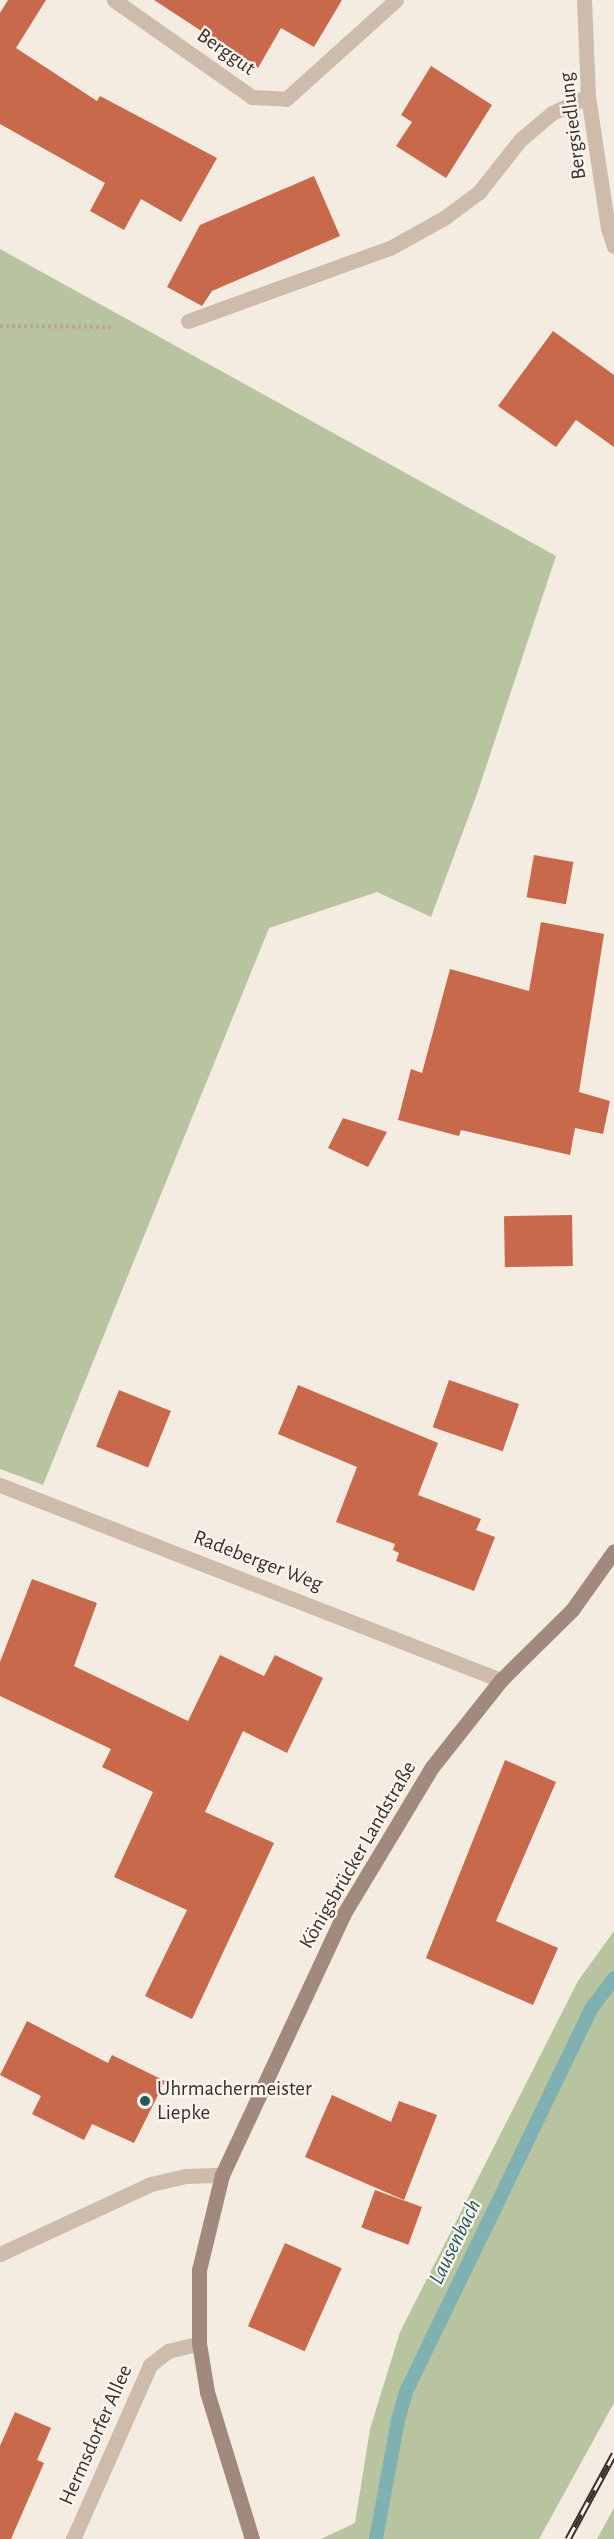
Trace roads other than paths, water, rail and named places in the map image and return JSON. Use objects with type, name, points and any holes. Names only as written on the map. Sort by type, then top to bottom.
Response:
[{"type":"main road","name":"Königsbrücker Landstraße","points":[[252,2539],[207,2392],[199,2343],[199,2270],[222,2175],[343,1915],[432,1767],[501,1680],[572,1610],[614,1551]]},
{"type":"street","name":"Berggut","points":[[114,0],[252,97],[286,99],[396,1]]},
{"type":"street","name":"Bergsiedlung","points":[[584,0],[588,96],[608,228],[614,246]]},
{"type":"street","points":[[188,321],[390,248],[444,218],[479,192],[520,140],[552,113],[588,96]]},
{"type":"street","name":"Radeberger Weg","points":[[0,1485],[501,1680]]},
{"type":"street","points":[[0,2254],[151,2184],[187,2176],[222,2175]]},
{"type":"street","name":"Hermsdorfer Allee","points":[[73,2539],[150,2365],[168,2351],[199,2343]]},
{"type":"waterway","name":"Lausenbach","points":[[376,2539],[398,2420],[406,2392],[591,2009],[614,1978]]},
{"type":"railway","points":[[568,2539],[614,2454]]},
{"type":"place","name":"Uhrmachermeister Liepke","points":[[145,2101]]}]
